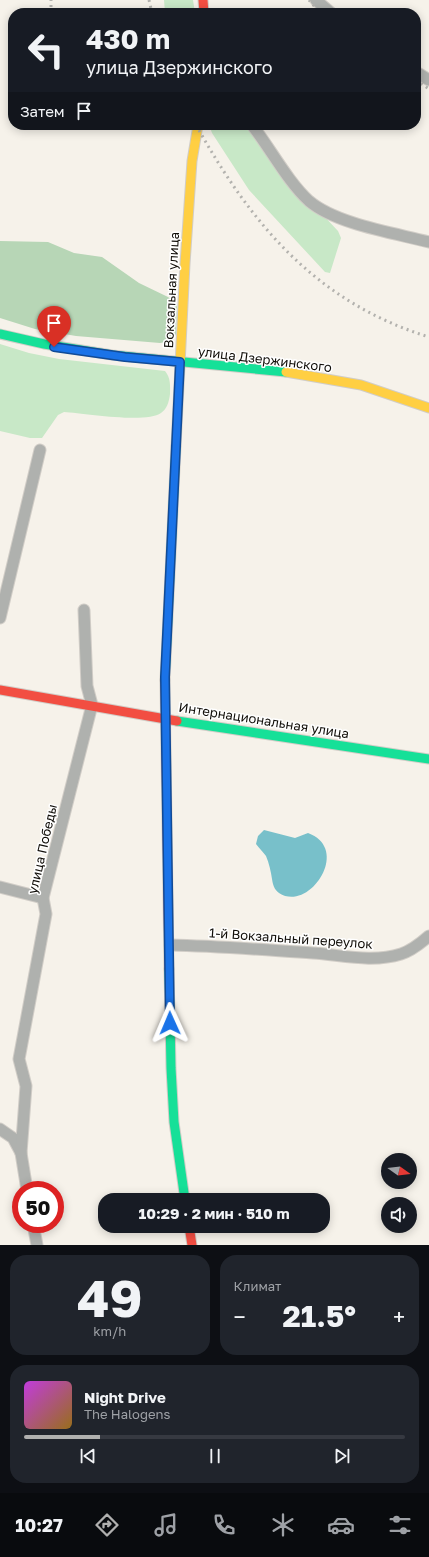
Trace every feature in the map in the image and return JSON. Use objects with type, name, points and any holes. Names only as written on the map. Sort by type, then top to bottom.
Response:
[{"type":"main road","name":"Вокзальная улица","points":[[184,1193],[174,1122],[164,719],[180,362],[191,168],[197,130]]},
{"type":"main road","name":"улица Дзержинского","points":[[0,334],[54,347],[125,357],[233,366],[332,379],[373,389],[429,408]]},
{"type":"main road","name":"Интернациональная улица","points":[[0,690],[92,705],[164,719],[429,759]]},
{"type":"main road","points":[[190,1233],[192,1245]]},
{"type":"street","points":[[316,0],[325,8]]},
{"type":"street","points":[[256,130],[292,182],[308,200],[320,209],[354,222],[429,242]]},
{"type":"street","points":[[0,618],[40,450]]},
{"type":"street","name":"улица Победы","points":[[26,1181],[21,1153],[26,1086],[19,1059],[46,914],[43,898],[92,705],[87,686],[84,610]]},
{"type":"street","points":[[0,887],[43,898]]},
{"type":"street","name":"1-й Вокзальный переулок","points":[[170,945],[284,951],[360,959],[402,954],[429,936]]},
{"type":"street","points":[[0,1129],[13,1138],[21,1153]]},
{"type":"street","points":[[35,1233],[37,1245]]},
{"type":"green space","points":[[164,0],[193,0],[194,8],[165,8]]},
{"type":"green space","points":[[211,130],[255,130],[291,181],[338,231],[341,238],[330,273],[325,272],[249,190]]},
{"type":"green space","points":[[0,241],[48,242],[74,253],[102,257],[139,283],[168,297],[177,304],[176,334],[173,341],[160,343],[76,336],[35,329],[0,318]]},
{"type":"green space","points":[[0,344],[29,353],[59,359],[165,371],[170,382],[168,402],[165,409],[161,413],[142,418],[64,412],[58,415],[42,438],[30,438],[0,431]]},
{"type":"water","points":[[264,830],[295,838],[308,833],[321,841],[326,852],[326,864],[321,876],[313,887],[302,894],[291,897],[279,893],[276,890],[273,885],[266,856],[256,844],[258,836]]},
{"type":"railway","points":[[51,0],[51,8]]},
{"type":"railway","points":[[149,0],[151,8]]},
{"type":"railway","points":[[309,0],[316,8]]},
{"type":"railway","points":[[421,83],[429,89]]},
{"type":"railway","points":[[199,130],[217,161],[240,195],[265,227],[291,255],[320,281],[353,303],[389,322],[429,337]]},
{"type":"traffic: fast","points":[[0,334],[44,344],[112,355],[286,372]]},
{"type":"traffic: fast","points":[[165,680],[176,446]]},
{"type":"traffic: fast","points":[[177,721],[429,759]]},
{"type":"traffic: fast","points":[[169,969],[171,1068],[174,1122],[184,1193]]},
{"type":"traffic: slow","points":[[176,446],[185,264],[192,161],[197,130]]},
{"type":"traffic: slow","points":[[286,372],[361,385],[429,408]]},
{"type":"traffic: jam","points":[[203,0],[204,8]]},
{"type":"traffic: jam","points":[[165,680],[169,969]]},
{"type":"traffic: jam","points":[[0,690],[177,721]]},
{"type":"traffic: jam","points":[[190,1233],[192,1245]]},
{"type":"route","points":[[54,347],[125,357],[180,362],[164,719],[166,747],[170,945],[170,1023]]}]
